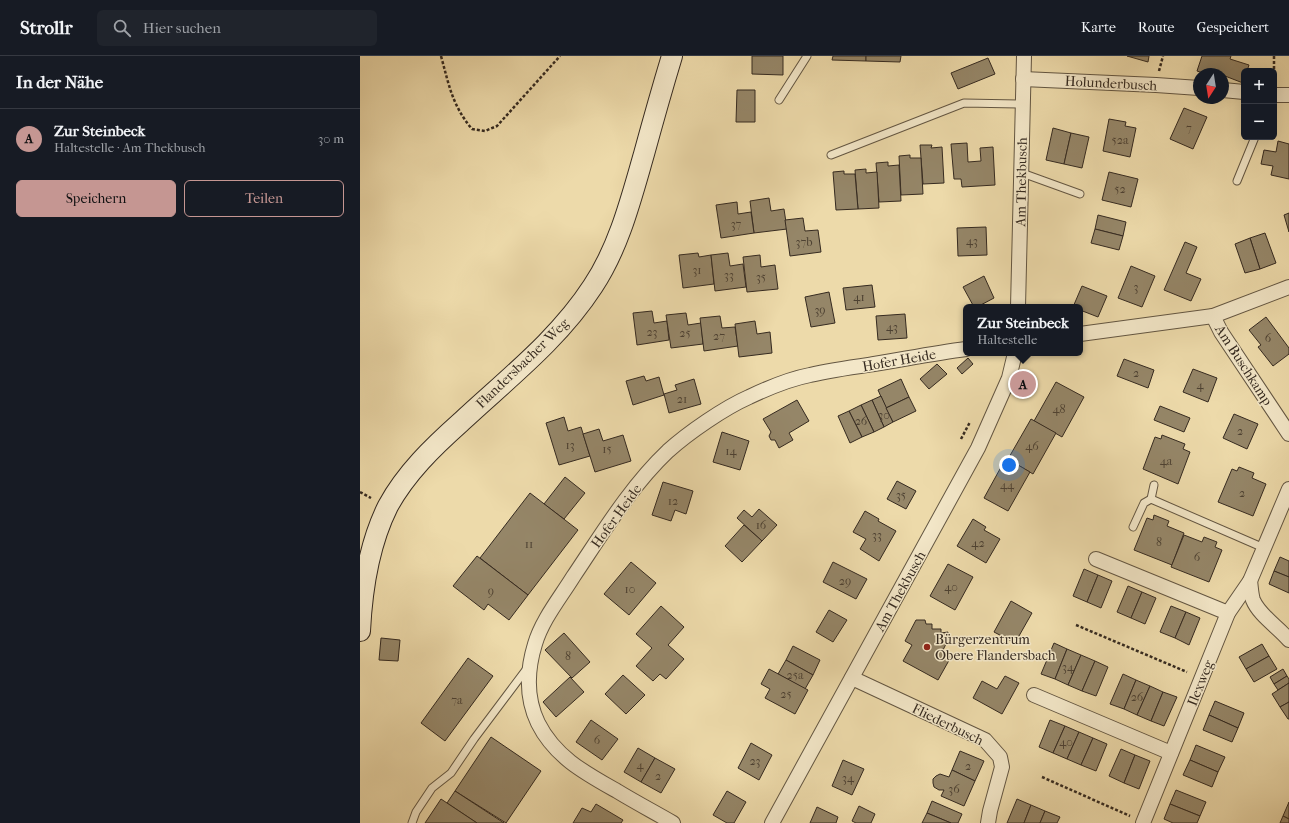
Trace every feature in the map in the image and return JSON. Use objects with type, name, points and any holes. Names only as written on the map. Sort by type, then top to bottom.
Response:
[{"type":"main road","name":"Flandersbacher Weg","points":[[360,631],[365,581],[382,520],[388,506],[407,476],[421,460],[523,366],[566,323],[594,285],[610,257],[622,226],[672,56]]},
{"type":"street","name":"Am Thekbusch","points":[[1018,304],[1024,56]]},
{"type":"street","name":"Holunderbusch","points":[[1023,79],[1193,88]]},
{"type":"street","points":[[1229,91],[1241,92]]},
{"type":"street","points":[[1277,95],[1289,95]]},
{"type":"street","points":[[1083,334],[1213,316],[1289,287]]},
{"type":"street","name":"Am Buschkamp","points":[[1213,316],[1221,332],[1289,434]]},
{"type":"street","name":"Hofer Heide","points":[[673,823],[587,774],[569,762],[552,744],[539,725],[533,711],[529,679],[535,643],[544,623],[612,518],[648,472],[669,450],[718,415],[747,398],[778,385],[808,375],[963,349]]},
{"type":"street","name":"Am Thekbusch","points":[[772,823],[978,448],[1009,378],[1014,356]]},
{"type":"street","name":"Ilexweg","points":[[1143,822],[1228,613],[1250,581],[1289,489]]},
{"type":"street","points":[[1096,559],[1228,613]]},
{"type":"street","points":[[1250,581],[1252,598],[1258,608],[1289,640]]},
{"type":"street","name":"Fliederbusch","points":[[852,678],[986,740],[1000,757],[1002,767],[988,823]]},
{"type":"street","points":[[1034,695],[1171,753]]},
{"type":"lane","points":[[779,100],[808,56]]},
{"type":"lane","points":[[831,155],[964,103],[1023,104]]},
{"type":"lane","points":[[1237,181],[1254,140]]},
{"type":"lane","points":[[1022,174],[1080,194]]},
{"type":"lane","points":[[1133,527],[1144,503],[1151,499],[1154,485]]},
{"type":"lane","points":[[1151,499],[1264,548]]},
{"type":"lane","points":[[412,823],[416,812],[432,788],[451,773],[474,739],[531,664]]},
{"type":"path","points":[[441,56],[452,96],[461,116],[472,129],[485,131],[497,126],[560,56]]},
{"type":"path","points":[[1274,56],[1274,68]]},
{"type":"path","points":[[1076,625],[1202,678]]},
{"type":"path","points":[[1042,776],[1143,822]]},
{"type":"building","points":[[752,56],[783,56],[783,75],[752,74]]},
{"type":"building","points":[[833,56],[866,56],[866,61],[832,60]]},
{"type":"building","points":[[866,56],[901,56],[900,62],[866,61]]},
{"type":"building","points":[[1127,56],[1149,56],[1148,62]]},
{"type":"building","points":[[1202,56],[1231,56],[1230,59],[1249,65],[1248,68],[1241,68],[1241,82],[1229,78],[1229,68],[1198,68]]},
{"type":"building","points":[[988,58],[995,74],[958,89],[951,73]]},
{"type":"building","points":[[737,90],[755,90],[755,122],[736,122]]},
{"type":"building","points":[[1184,108],[1207,117],[1193,149],[1170,139]]},
{"type":"building","points":[[1109,119],[1126,122],[1125,126],[1136,128],[1130,157],[1103,151]]},
{"type":"building","points":[[1053,128],[1071,133],[1064,164],[1046,160]]},
{"type":"building","points":[[1071,133],[1089,137],[1082,168],[1064,164]]},
{"type":"building","points":[[1278,141],[1289,144],[1289,179],[1271,175],[1273,166],[1261,164],[1264,150],[1276,152]]},
{"type":"building","points":[[967,143],[968,162],[981,161],[980,148],[993,147],[995,185],[962,187],[961,179],[954,179],[951,144]]},
{"type":"building","points":[[920,145],[932,145],[931,148],[942,147],[944,183],[923,184]]},
{"type":"building","points":[[910,155],[910,158],[921,158],[923,194],[901,195],[899,156]]},
{"type":"building","points":[[888,162],[888,166],[899,165],[901,201],[879,202],[876,163]]},
{"type":"building","points":[[866,169],[866,173],[877,172],[879,208],[858,209],[855,170]]},
{"type":"building","points":[[844,171],[844,174],[855,174],[858,209],[836,210],[833,172]]},
{"type":"building","points":[[1109,172],[1138,179],[1131,207],[1102,200]]},
{"type":"building","points":[[769,198],[771,211],[784,209],[787,229],[754,233],[750,201]]},
{"type":"building","points":[[737,202],[738,214],[751,212],[754,233],[721,238],[716,205]]},
{"type":"building","points":[[1289,213],[1289,232],[1284,215]]},
{"type":"building","points":[[1098,215],[1126,222],[1123,236],[1095,229]]},
{"type":"building","points":[[803,218],[805,231],[818,230],[821,252],[790,256],[785,220]]},
{"type":"building","points":[[986,227],[987,255],[958,256],[957,228]]},
{"type":"building","points":[[1095,229],[1123,236],[1119,250],[1091,243]]},
{"type":"building","points":[[1265,233],[1276,263],[1260,269],[1250,238]]},
{"type":"building","points":[[1250,238],[1260,269],[1245,273],[1235,244]]},
{"type":"building","points":[[1185,242],[1197,247],[1186,273],[1201,279],[1191,301],[1164,290]]},
{"type":"building","points":[[698,253],[699,257],[711,255],[714,284],[683,288],[679,255]]},
{"type":"building","points":[[728,253],[730,266],[743,264],[746,287],[715,291],[711,255]]},
{"type":"building","points":[[760,255],[761,267],[775,265],[778,289],[747,292],[743,257]]},
{"type":"building","points":[[1131,266],[1155,276],[1142,307],[1118,298]]},
{"type":"building","points":[[984,276],[994,298],[983,304],[972,304],[963,287]]},
{"type":"building","points":[[872,285],[875,307],[846,310],[843,288]]},
{"type":"building","points":[[1082,286],[1107,296],[1098,317],[1083,311],[1083,304],[1074,304]]},
{"type":"building","points":[[829,292],[835,323],[811,327],[805,297]]},
{"type":"building","points":[[652,311],[654,323],[667,321],[669,340],[637,345],[633,313]]},
{"type":"building","points":[[686,313],[688,325],[701,323],[703,344],[671,348],[666,315]]},
{"type":"building","points":[[905,314],[907,338],[878,340],[876,316]]},
{"type":"building","points":[[720,316],[722,328],[735,327],[738,346],[704,351],[700,318]]},
{"type":"building","points":[[1266,317],[1289,348],[1289,354],[1273,366],[1258,347],[1261,345],[1249,330]]},
{"type":"building","points":[[755,321],[757,334],[770,332],[772,353],[739,357],[735,324]]},
{"type":"building","points":[[968,358],[973,364],[962,374],[957,368]]},
{"type":"building","points":[[1124,359],[1154,370],[1148,388],[1117,376]]},
{"type":"building","points":[[937,364],[947,374],[929,389],[920,379]]},
{"type":"building","points":[[1193,369],[1217,378],[1208,402],[1183,392]]},
{"type":"building","points":[[644,376],[646,381],[659,377],[664,395],[633,405],[626,381]]},
{"type":"building","points":[[694,379],[701,404],[669,413],[664,394],[677,390],[675,385]]},
{"type":"building","points":[[901,379],[909,397],[886,408],[878,390]]},
{"type":"building","points":[[1056,382],[1084,397],[1062,437],[1034,421]]},
{"type":"building","points":[[881,396],[893,422],[884,427],[872,400]]},
{"type":"building","points":[[909,397],[916,411],[893,422],[886,408]]},
{"type":"building","points":[[797,400],[809,421],[789,433],[793,440],[779,448],[775,440],[771,440],[769,436],[771,432],[763,419]]},
{"type":"building","points":[[872,400],[884,427],[874,432],[861,405]]},
{"type":"building","points":[[861,405],[874,432],[862,437],[849,411]]},
{"type":"building","points":[[1160,406],[1190,418],[1184,432],[1154,420]]},
{"type":"building","points":[[849,411],[862,437],[850,443],[838,416]]},
{"type":"building","points":[[1234,414],[1258,424],[1247,449],[1223,438]]},
{"type":"building","points":[[564,417],[568,431],[581,427],[590,456],[559,465],[546,423]]},
{"type":"building","points":[[1031,419],[1056,433],[1033,474],[1008,459]]},
{"type":"building","points":[[599,429],[603,441],[623,435],[631,461],[595,472],[583,434]]},
{"type":"building","points":[[722,432],[749,441],[740,470],[713,462]]},
{"type":"building","points":[[1162,435],[1185,444],[1183,449],[1190,452],[1178,484],[1143,469],[1155,437],[1161,439]]},
{"type":"building","points":[[1006,458],[1030,472],[1008,511],[984,498]]},
{"type":"building","points":[[1239,467],[1254,473],[1252,478],[1266,484],[1253,516],[1218,502],[1232,469],[1237,471]]},
{"type":"building","points":[[565,477],[585,493],[564,519],[544,504]]},
{"type":"building","points":[[897,481],[916,491],[906,509],[887,499]]},
{"type":"building","points":[[663,482],[693,491],[686,514],[675,510],[671,521],[652,515]]},
{"type":"building","points":[[530,493],[578,530],[528,595],[480,558]]},
{"type":"building","points":[[759,509],[777,525],[762,541],[737,518],[744,510],[752,517]]},
{"type":"building","points":[[865,511],[879,519],[878,521],[896,531],[879,561],[860,549],[866,539],[853,532]]},
{"type":"building","points":[[1154,515],[1169,521],[1167,526],[1184,533],[1172,565],[1134,550],[1147,518],[1153,520]]},
{"type":"building","points":[[973,519],[986,527],[984,530],[1000,539],[986,563],[957,546]]},
{"type":"building","points":[[744,525],[762,541],[742,562],[725,546]]},
{"type":"building","points":[[1184,535],[1202,542],[1204,537],[1217,542],[1215,547],[1222,550],[1209,582],[1171,567]]},
{"type":"building","points":[[477,556],[528,595],[509,620],[488,604],[484,610],[453,586]]},
{"type":"building","points":[[1280,557],[1289,561],[1289,577],[1274,571]]},
{"type":"building","points":[[631,562],[656,583],[629,615],[604,594]]},
{"type":"building","points":[[833,562],[867,579],[856,599],[823,582]]},
{"type":"building","points":[[948,564],[973,577],[955,610],[930,596]]},
{"type":"building","points":[[1084,569],[1098,575],[1087,602],[1073,596]]},
{"type":"building","points":[[1274,571],[1289,577],[1289,593],[1269,584]]},
{"type":"building","points":[[1098,575],[1112,581],[1101,608],[1087,602]]},
{"type":"building","points":[[1128,586],[1142,592],[1131,618],[1117,612]]},
{"type":"building","points":[[1142,592],[1156,598],[1145,624],[1131,618]]},
{"type":"building","points":[[1011,601],[1032,613],[1015,643],[994,632]]},
{"type":"building","points":[[661,606],[684,627],[668,645],[684,659],[666,679],[660,674],[653,681],[636,666],[652,648],[636,634]]},
{"type":"building","points":[[1171,606],[1186,612],[1175,638],[1160,632]]},
{"type":"building","points":[[829,610],[847,620],[833,642],[816,632]]},
{"type":"building","points":[[1186,612],[1200,618],[1189,645],[1175,638]]},
{"type":"building","name":"Bürgerzentrum Obere Flandersbach","points":[[916,620],[925,620],[926,624],[932,624],[932,629],[941,629],[941,633],[948,632],[949,638],[943,650],[952,655],[938,680],[903,661],[912,645],[905,641]]},
{"type":"building","points":[[564,633],[590,662],[572,678],[545,650]]},
{"type":"building","points":[[381,638],[400,640],[398,661],[379,660]]},
{"type":"building","points":[[1054,643],[1067,649],[1055,679],[1041,674]]},
{"type":"building","points":[[1262,644],[1269,656],[1246,669],[1239,657]]},
{"type":"building","points":[[793,646],[820,660],[813,675],[786,660]]},
{"type":"building","points":[[1067,649],[1081,655],[1068,685],[1055,679]]},
{"type":"building","points":[[1081,655],[1095,661],[1082,691],[1068,685]]},
{"type":"building","points":[[1269,656],[1277,669],[1254,682],[1246,669]]},
{"type":"building","points":[[468,658],[493,676],[445,741],[421,723]]},
{"type":"building","points":[[786,660],[813,675],[805,689],[778,674]]},
{"type":"building","points":[[1095,661],[1108,667],[1096,696],[1082,691]]},
{"type":"building","points":[[769,669],[808,690],[795,714],[765,698],[770,689],[761,684]]},
{"type":"building","points":[[1283,669],[1287,676],[1274,684],[1270,677]]},
{"type":"building","points":[[1123,674],[1136,680],[1124,709],[1110,704]]},
{"type":"building","points":[[623,675],[645,695],[626,714],[605,694]]},
{"type":"building","points":[[1005,676],[1019,683],[1002,714],[973,698],[982,681],[997,689]]},
{"type":"building","points":[[1287,676],[1289,683],[1278,690],[1274,684]]},
{"type":"building","points":[[570,677],[584,692],[556,717],[543,702]]},
{"type":"building","points":[[1136,680],[1150,686],[1137,715],[1124,709]]},
{"type":"building","points":[[1289,683],[1289,702],[1280,707],[1272,694]]},
{"type":"building","points":[[1150,686],[1163,692],[1151,721],[1137,715]]},
{"type":"building","points":[[1163,692],[1177,697],[1164,726],[1151,721]]},
{"type":"building","points":[[1215,701],[1244,713],[1238,728],[1209,715]]},
{"type":"building","points":[[1289,702],[1289,719],[1288,719],[1280,707]]},
{"type":"building","points":[[1209,715],[1238,728],[1232,742],[1203,730]]},
{"type":"building","points":[[591,720],[618,739],[602,760],[576,742]]},
{"type":"building","points":[[1050,720],[1065,726],[1053,753],[1039,747]]},
{"type":"building","points":[[1065,726],[1079,732],[1067,759],[1053,753]]},
{"type":"building","points":[[1079,732],[1093,738],[1081,765],[1067,759]]},
{"type":"building","points":[[491,737],[541,771],[506,823],[455,791]]},
{"type":"building","points":[[1093,738],[1107,744],[1096,771],[1081,765]]},
{"type":"building","points":[[751,743],[772,755],[759,780],[738,768]]},
{"type":"building","points":[[1196,745],[1225,757],[1218,772],[1190,760]]},
{"type":"building","points":[[638,748],[655,758],[641,782],[624,772]]},
{"type":"building","points":[[1121,749],[1135,755],[1124,783],[1109,776]]},
{"type":"building","points":[[960,751],[984,761],[975,781],[952,770]]},
{"type":"building","points":[[1135,755],[1150,761],[1139,789],[1124,783]]},
{"type":"building","points":[[655,758],[675,769],[661,793],[641,782]]},
{"type":"building","points":[[843,760],[864,769],[852,795],[832,786]]},
{"type":"building","points":[[1190,760],[1218,772],[1212,787],[1183,775]]},
{"type":"building","points":[[952,770],[975,781],[964,806],[941,796],[944,790],[939,790],[934,787],[933,779],[936,776],[940,774],[949,777]]},
{"type":"building","points":[[1176,790],[1206,802],[1200,816],[1170,804]]},
{"type":"building","points":[[455,791],[504,823],[477,823],[447,803]]},
{"type":"building","points":[[727,791],[746,802],[734,823],[727,823],[713,815]]},
{"type":"building","points":[[441,799],[477,823],[425,823]]},
{"type":"building","points":[[1017,799],[1031,805],[1024,823],[1007,823]]},
{"type":"building","points":[[932,801],[962,814],[958,823],[951,823],[927,813]]},
{"type":"building","points":[[1289,802],[1289,819],[1283,816]]},
{"type":"building","points":[[596,804],[623,820],[621,823],[573,823],[582,808],[591,812]]},
{"type":"building","points":[[1170,804],[1200,816],[1197,823],[1173,823],[1164,819]]},
{"type":"building","points":[[1031,805],[1045,811],[1040,823],[1024,823]]},
{"type":"building","points":[[859,806],[875,814],[871,823],[856,823],[852,821]]},
{"type":"building","points":[[817,807],[838,817],[836,823],[810,823]]},
{"type":"building","points":[[1045,811],[1060,817],[1057,823],[1040,823]]},
{"type":"building","points":[[927,813],[951,823],[922,823]]},
{"type":"building","points":[[1283,816],[1289,819],[1289,823],[1280,823]]},
{"type":"place","name":"Zur Steinbeck","points":[[1023,384]]},
{"type":"place","name":"Bürgerzentrum Obere Flandersbach","points":[[927,647]]}]
